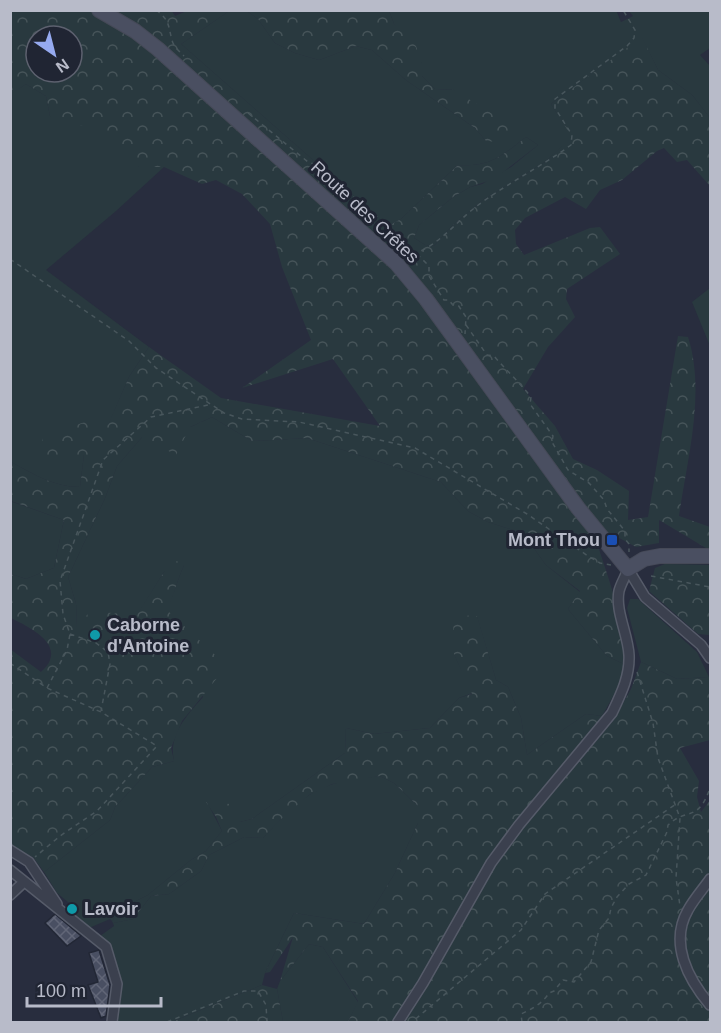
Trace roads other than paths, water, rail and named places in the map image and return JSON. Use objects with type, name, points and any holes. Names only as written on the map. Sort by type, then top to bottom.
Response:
[{"type":"street","name":"Route des Crêtes","points":[[99,10],[135,31],[158,49],[396,263],[464,350],[578,508],[628,569]]},
{"type":"street","points":[[398,1023],[491,863],[519,825],[612,713],[629,672],[629,654],[619,605],[619,591],[628,569],[644,559],[660,556],[711,556]]},
{"type":"street","points":[[628,569],[645,597],[701,645],[711,658]]},
{"type":"street","points":[[10,849],[29,862],[64,913]]},
{"type":"street","points":[[10,870],[106,947],[117,984],[112,1023]]},
{"type":"street","points":[[711,879],[688,909],[680,945],[689,974],[711,1005]]},
{"type":"street","points":[[10,895],[24,882]]},
{"type":"place","name":"Mont Thou","points":[[612,540]]},
{"type":"place","name":"Caborne d'Antoine","points":[[95,635]]},
{"type":"place","name":"Lavoir","points":[[72,909]]}]
